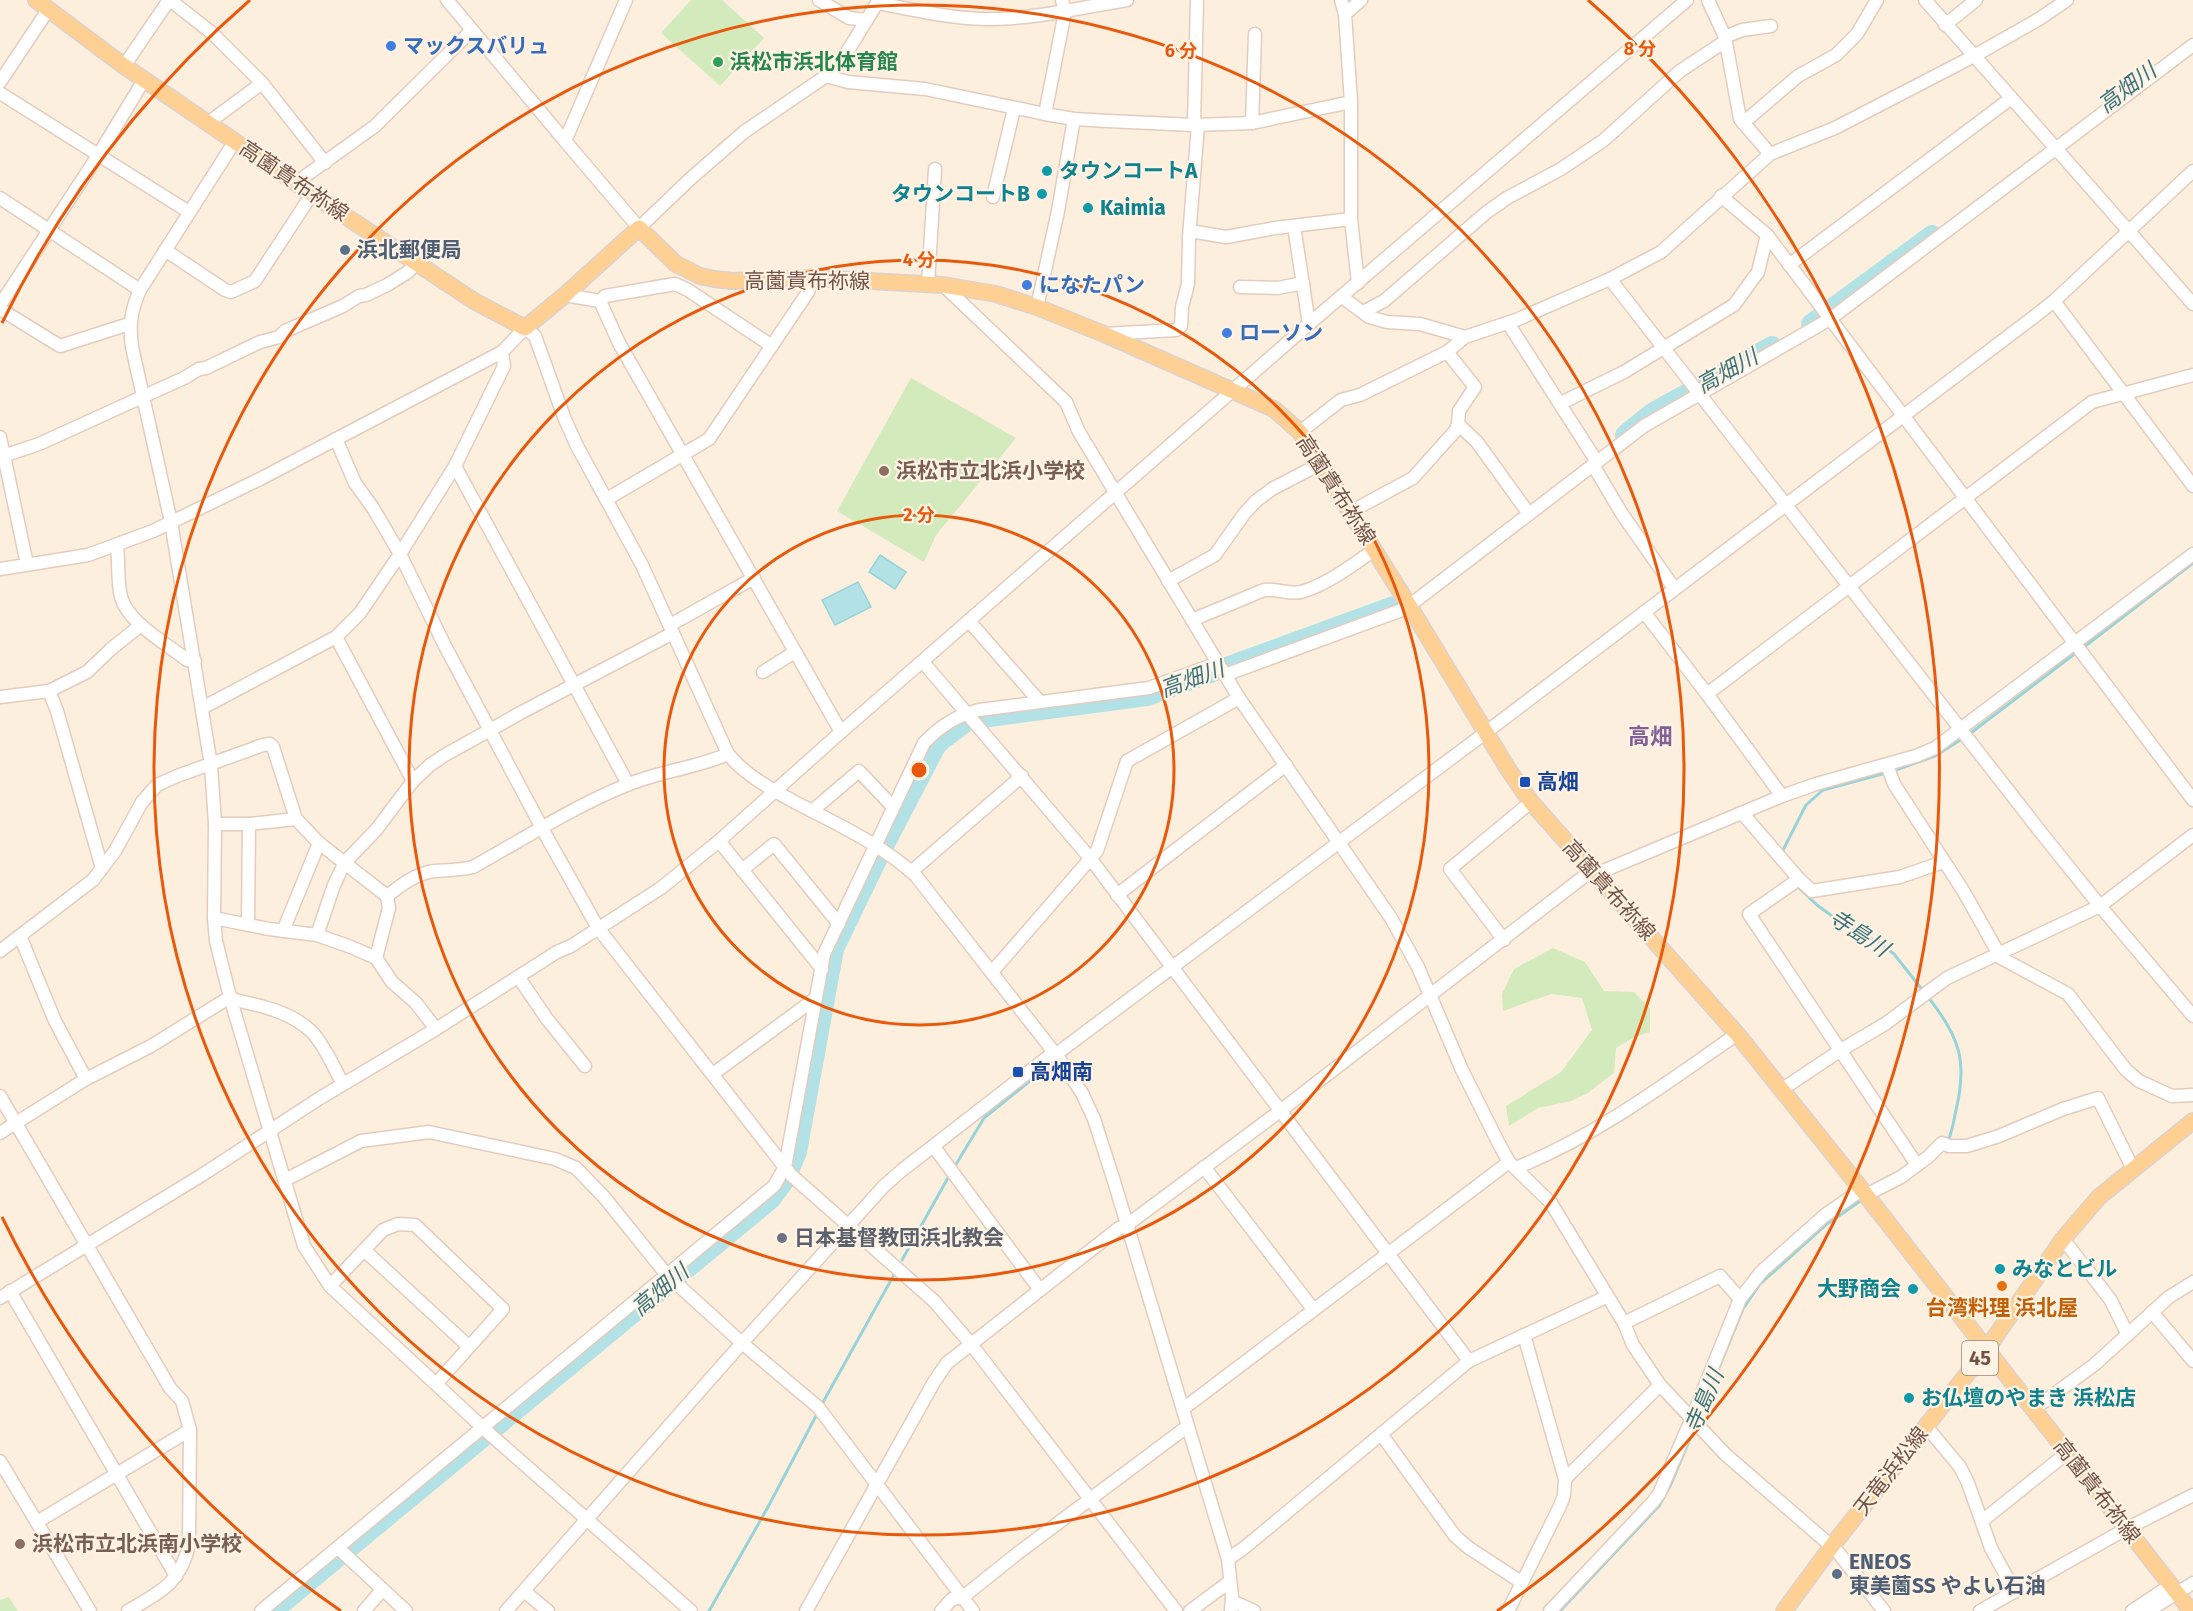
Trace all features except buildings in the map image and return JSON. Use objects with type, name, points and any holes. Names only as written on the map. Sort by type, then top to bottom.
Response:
[{"type":"main road","name":"高薗貴布祢線","points":[[42,5],[124,66],[312,194],[494,313],[525,328]]},
{"type":"main road","name":"高薗貴布祢線","points":[[639,228],[668,258],[700,276],[734,281],[813,278],[935,285],[996,294],[1037,307],[1104,334],[1274,409],[1300,432],[1409,605],[1485,733],[1531,802],[1737,1034],[2191,1611]]},
{"type":"main road","points":[[525,328],[639,228]]},
{"type":"main road","name":"天竜浜松線","points":[[1784,1611],[1832,1546],[1986,1350],[2063,1239],[2099,1197],[2193,1121]]},
{"type":"street","points":[[124,66],[170,0],[212,33],[262,83],[325,163]]},
{"type":"street","points":[[447,0],[639,228],[744,132],[826,76],[844,57],[878,2],[934,14],[994,19],[1064,6],[1127,0]]},
{"type":"street","points":[[565,141],[626,0]]},
{"type":"street","points":[[819,0],[849,18],[866,20]]},
{"type":"street","points":[[1104,334],[1179,328],[1188,284],[1196,125],[1197,0]]},
{"type":"street","points":[[1341,0],[1346,14],[1351,102],[1351,219],[1358,283]]},
{"type":"street","points":[[1346,14],[1361,0]]},
{"type":"street","points":[[176,1576],[118,1474],[5,1294],[202,1175],[343,1084],[519,978],[557,952],[571,946],[661,888],[719,841],[1309,324],[1687,0]]},
{"type":"street","points":[[1708,0],[1725,40],[1740,119],[1770,154]]},
{"type":"street","points":[[1743,123],[1798,76],[1836,55],[1857,34],[1877,0]]},
{"type":"street","points":[[1925,0],[2193,304]]},
{"type":"street","points":[[1946,25],[1976,0]]},
{"type":"street","points":[[1300,432],[1341,400],[1360,395],[1448,352],[1465,337],[1508,323],[1610,279],[1661,252],[1770,154],[1835,128],[1974,56],[2039,19],[2067,0]]},
{"type":"street","points":[[0,81],[42,5]]},
{"type":"street","points":[[1045,114],[1064,6]]},
{"type":"street","points":[[1363,312],[1384,301],[1487,212],[1507,198],[1561,169],[1604,140],[1680,71],[1742,30],[1771,26]]},
{"type":"street","points":[[297,182],[375,126],[472,30]]},
{"type":"street","points":[[1252,123],[1255,34]]},
{"type":"street","points":[[261,1611],[341,1552],[671,1279],[758,1201],[788,1170],[824,954],[924,743],[938,728],[967,713],[1039,701],[1149,688],[1221,669],[1409,605],[1527,511],[1644,426],[1696,389],[1828,316],[2193,45]]},
{"type":"street","points":[[826,76],[848,82],[925,89],[1014,109],[1074,119],[1196,125],[1252,123],[1351,102]]},
{"type":"street","points":[[0,304],[99,154],[144,80]]},
{"type":"street","points":[[208,123],[262,83]]},
{"type":"street","points":[[0,93],[189,212]]},
{"type":"street","points":[[1789,265],[2010,99]]},
{"type":"street","points":[[993,197],[1014,109]]},
{"type":"street","points":[[1037,307],[1058,211],[1074,119]]},
{"type":"street","points":[[235,141],[140,290],[133,304],[129,324],[171,522],[211,765],[215,824],[214,918],[216,941],[230,997],[304,1246],[330,1286],[487,1431],[691,1611]]},
{"type":"street","points":[[935,169],[935,285],[1065,402],[1079,432],[1239,698],[1396,927],[1431,995],[1462,1070],[1513,1165],[1551,1203],[1606,1297],[1624,1323],[1633,1346],[1660,1385],[1725,1454],[1832,1546],[1884,1611]]},
{"type":"street","points":[[506,1611],[847,1225],[892,1178],[1485,733],[2054,301],[2193,171]]},
{"type":"street","points":[[165,250],[231,292],[255,281],[312,194]]},
{"type":"street","points":[[1721,196],[1767,235],[2193,800]]},
{"type":"street","points":[[0,198],[140,290]]},
{"type":"street","points":[[1190,231],[1226,237],[1351,219]]},
{"type":"street","points":[[1294,226],[1309,324]]},
{"type":"street","points":[[1561,403],[1623,372],[1739,300],[1758,272],[1767,235]]},
{"type":"street","points":[[3,456],[39,444],[199,369],[206,368],[260,342],[279,337],[359,296],[387,285],[408,272],[416,262]]},
{"type":"street","points":[[607,499],[710,439],[808,292],[813,278]]},
{"type":"street","points":[[1610,279],[2100,906],[2193,1016]]},
{"type":"street","points":[[1239,287],[1278,288],[1303,283]]},
{"type":"street","points":[[565,295],[600,300],[605,297],[675,284],[688,290],[772,346]]},
{"type":"street","points":[[1342,297],[1369,317],[1388,322],[1420,324],[1465,337]]},
{"type":"street","points":[[600,300],[619,344],[841,732]]},
{"type":"street","points":[[2054,301],[2193,486]]},
{"type":"street","points":[[0,309],[60,346],[129,324]]},
{"type":"street","points":[[1508,323],[1561,403],[1595,461],[1622,514],[1674,588]]},
{"type":"street","points":[[0,569],[74,558],[117,546],[171,522],[336,439],[502,352],[525,328],[535,336],[564,417],[584,462],[607,499],[671,629],[728,754],[748,774],[875,846],[912,872],[928,888],[1082,1092],[1091,1111],[1228,1558],[1232,1606],[1254,1611]]},
{"type":"street","points":[[202,708],[336,637],[360,613],[455,466],[504,366],[502,352]]},
{"type":"street","points":[[1350,512],[1413,478],[1455,431],[1459,411],[1475,387],[1448,352]]},
{"type":"street","points":[[1707,694],[2092,402],[2193,375]]},
{"type":"street","points":[[1458,424],[1476,442],[1527,511]]},
{"type":"street","points":[[0,438],[27,564]]},
{"type":"street","points":[[336,439],[355,483],[373,508],[400,554],[445,646],[598,928],[788,1170],[934,1301],[971,1344],[1176,1611]]},
{"type":"street","points":[[1168,581],[1215,555],[1256,501],[1272,489],[1320,464]]},
{"type":"street","points":[[455,466],[628,784]]},
{"type":"street","points":[[117,546],[120,594],[128,612],[141,626],[187,660],[195,661]]},
{"type":"street","points":[[1192,620],[1264,590],[1274,589],[1299,593],[1342,572],[1374,550]]},
{"type":"street","points":[[806,1611],[939,1372],[947,1363],[1119,1228],[1127,1226],[1280,1111],[1591,871],[1604,871],[1782,796],[1816,784],[1888,769],[1935,748],[2193,554]]},
{"type":"street","points":[[317,934],[334,885],[345,862],[376,830],[413,781],[445,755],[671,629],[754,578]]},
{"type":"street","points":[[1644,612],[1782,796]]},
{"type":"street","points":[[969,621],[1039,701]]},
{"type":"street","points":[[0,697],[49,691],[87,672],[111,649],[141,626]]},
{"type":"street","points":[[336,637],[413,781]]},
{"type":"street","points":[[763,672],[795,652]]},
{"type":"street","points":[[922,662],[1090,858],[1469,1361]]},
{"type":"street","points":[[49,691],[57,711],[102,868]]},
{"type":"street","points":[[992,972],[1097,851],[1127,761],[1239,698]]},
{"type":"street","points":[[0,951],[93,880],[150,791],[165,780],[270,744],[273,747],[296,819],[319,843],[387,896],[389,908],[376,958]]},
{"type":"street","points":[[387,896],[403,884],[432,872],[473,867],[628,784],[713,761],[728,754]]},
{"type":"street","points":[[1116,895],[1286,765]]},
{"type":"street","points":[[1888,769],[1894,784],[1964,892],[2001,958],[2068,994],[2126,1070],[2139,1081],[2172,1096],[2193,1095]]},
{"type":"street","points":[[812,811],[859,771],[893,807]]},
{"type":"street","points":[[912,872],[1022,776]]},
{"type":"street","points":[[1504,940],[1450,869],[1531,802]]},
{"type":"street","points":[[1743,814],[1780,857],[1796,882],[1812,891],[1900,877],[1943,862]]},
{"type":"street","points":[[215,824],[249,824],[296,819]]},
{"type":"street","points":[[248,925],[249,824]]},
{"type":"street","points":[[1781,1090],[1885,1024],[1947,978],[2100,906],[2193,835]]},
{"type":"street","points":[[719,841],[822,969]]},
{"type":"street","points":[[284,931],[319,843]]},
{"type":"street","points":[[742,870],[774,844],[839,924]]},
{"type":"street","points":[[1796,882],[1749,914],[1917,1165]]},
{"type":"street","points":[[214,918],[284,931],[317,934],[376,958],[392,982],[416,1003],[436,1029]]},
{"type":"street","points":[[0,943],[20,936]]},
{"type":"street","points":[[20,936],[55,1021],[86,1079]]},
{"type":"street","points":[[519,978],[547,1019],[585,1066]]},
{"type":"street","points":[[0,1133],[86,1079],[152,1046],[230,997]]},
{"type":"street","points":[[230,997],[297,1020],[313,1033],[343,1084]]},
{"type":"street","points":[[713,1074],[816,998]]},
{"type":"street","points":[[1183,1409],[1313,1309],[1513,1165],[1555,1152],[1627,1111],[1737,1034]]},
{"type":"street","points":[[0,1096],[170,1388],[182,1401],[190,1430],[189,1545],[185,1564],[172,1583],[128,1611]]},
{"type":"street","points":[[1550,1611],[1652,1503],[1695,1422],[1740,1299],[1761,1272],[1824,1215],[1863,1192],[1901,1177],[1945,1144],[1967,1146],[2098,1098],[2133,1169]]},
{"type":"street","points":[[285,1180],[361,1141],[429,1132],[570,1164],[582,1173],[671,1279],[818,1407],[973,1611]]},
{"type":"street","points":[[934,1147],[1040,1290]]},
{"type":"street","points":[[1204,1167],[1313,1309]]},
{"type":"street","points":[[330,1286],[382,1230],[398,1224],[415,1224],[503,1309],[436,1384]]},
{"type":"street","points":[[2063,1239],[2110,1299],[2128,1335]]},
{"type":"street","points":[[364,1250],[465,1343],[467,1348]]},
{"type":"street","points":[[1624,1323],[1720,1276],[1740,1299]]},
{"type":"street","points":[[2034,1409],[2094,1365],[2169,1297],[2193,1282]]},
{"type":"street","points":[[1228,1558],[1244,1548],[1469,1361],[1606,1297]]},
{"type":"street","points":[[2152,1312],[2193,1360]]},
{"type":"street","points":[[1508,1611],[1560,1506],[1564,1496],[1565,1479],[1524,1335]]},
{"type":"street","points":[[1565,1479],[1660,1385]]},
{"type":"street","points":[[941,1611],[952,1599],[963,1597],[1188,1426]]},
{"type":"street","points":[[1926,1426],[1960,1467],[1992,1551],[2015,1592]]},
{"type":"street","points":[[37,1522],[190,1430]]},
{"type":"street","points":[[1381,1434],[1455,1536],[1469,1548],[1521,1582]]},
{"type":"street","points":[[1982,1521],[2067,1453]]},
{"type":"street","points":[[0,1461],[90,1611]]},
{"type":"street","points":[[1980,1611],[2126,1528],[2193,1495]]},
{"type":"street","points":[[341,1552],[406,1611]]},
{"type":"street","points":[[1190,1611],[1229,1582]]},
{"type":"street","points":[[2132,1611],[2174,1589],[2193,1583]]},
{"type":"street","points":[[2148,1611],[2174,1589]]},
{"type":"street","points":[[364,1611],[382,1590]]},
{"type":"street","points":[[524,1591],[548,1611]]},
{"type":"green space","name":"浜松市浜北体育館","points":[[691,0],[722,0],[764,38],[720,86],[661,33]]},
{"type":"green space","points":[[911,378],[1016,438],[936,535],[924,562],[837,511]]},
{"type":"green space","points":[[1553,948],[1585,962],[1604,991],[1634,992],[1650,1009],[1650,1032],[1635,1037],[1616,1048],[1614,1073],[1586,1094],[1571,1101],[1538,1108],[1509,1126],[1506,1106],[1561,1072],[1592,1030],[1582,998],[1551,994],[1503,1011],[1502,994],[1514,969]]},
{"type":"green space","points":[[9,1597],[18,1611],[0,1611],[0,1600]]},
{"type":"water","points":[[880,555],[906,572],[895,589],[869,572]]},
{"type":"water","points":[[858,582],[871,607],[835,625],[822,600]]},
{"type":"waterway","name":"高畑川","points":[[1811,324],[1932,235]]},
{"type":"waterway","name":"高畑川","points":[[1625,435],[1652,413],[1772,346]]},
{"type":"waterway","name":"寺島川","points":[[2084,647],[2193,563]]},
{"type":"waterway","name":"高畑川","points":[[982,718],[1147,696],[1394,606]]},
{"type":"waterway","name":"寺島川","points":[[1972,732],[2077,652]]},
{"type":"waterway","name":"高畑川","points":[[885,844],[936,746],[966,722]]},
{"type":"waterway","name":"寺島川","points":[[1893,771],[1935,756],[1962,739]]},
{"type":"waterway","name":"寺島川","points":[[1781,854],[1806,805],[1823,790],[1886,773]]},
{"type":"waterway","name":"高畑川","points":[[273,1611],[771,1199],[785,1180],[797,1152],[834,949],[877,860]]},
{"type":"waterway","name":"寺島川","points":[[1779,863],[1793,881]]},
{"type":"waterway","name":"寺島川","points":[[1797,886],[1836,919],[1881,944],[1894,954],[1924,992]]},
{"type":"waterway","points":[[1161,983],[1171,976]]},
{"type":"waterway","name":"寺島川","points":[[1928,997],[1954,1037],[1961,1063],[1960,1093],[1948,1141]]},
{"type":"waterway","points":[[955,1166],[984,1118],[1056,1060]]},
{"type":"waterway","points":[[902,1260],[949,1176]]},
{"type":"waterway","name":"寺島川","points":[[1703,1407],[1743,1309],[1760,1284],[1827,1224],[1859,1202]]},
{"type":"waterway","points":[[822,1404],[895,1273]]},
{"type":"waterway","points":[[709,1611],[817,1414]]},
{"type":"waterway","name":"寺島川","points":[[1560,1611],[1659,1506],[1695,1427]]},
{"type":"place","name":"マックスバリュ","points":[[391,46]]},
{"type":"place","name":"浜松市浜北体育館","points":[[718,62]]},
{"type":"place","name":"タウンコートA","points":[[1047,171]]},
{"type":"place","name":"タウンコートB","points":[[1042,194]]},
{"type":"place","name":"Kaimia","points":[[1088,208]]},
{"type":"place","name":"浜北郵便局","points":[[345,250]]},
{"type":"place","name":"になたパン","points":[[1027,285]]},
{"type":"place","name":"ローソン","points":[[1227,333]]},
{"type":"place","name":"浜松市立北浜小学校","points":[[884,471]]},
{"type":"place","name":"高畑","points":[[1525,782]]},
{"type":"place","name":"高畑南","points":[[1018,1072]]},
{"type":"place","name":"日本基督教団浜北教会","points":[[782,1238]]},
{"type":"place","name":"みなとビル","points":[[2000,1269]]},
{"type":"place","name":"台湾料理 浜北屋","points":[[2002,1286]]},
{"type":"place","name":"大野商会","points":[[1913,1289]]},
{"type":"place","name":"お仏壇のやまき 浜松店","points":[[1909,1398]]},
{"type":"place","name":"浜松市立北浜南小学校","points":[[20,1544]]},
{"type":"place","name":"ENEOS 東美薗SS やよい石油","points":[[1837,1574]]},
{"type":"district","name":"高畑","points":[[1650,736]]}]
